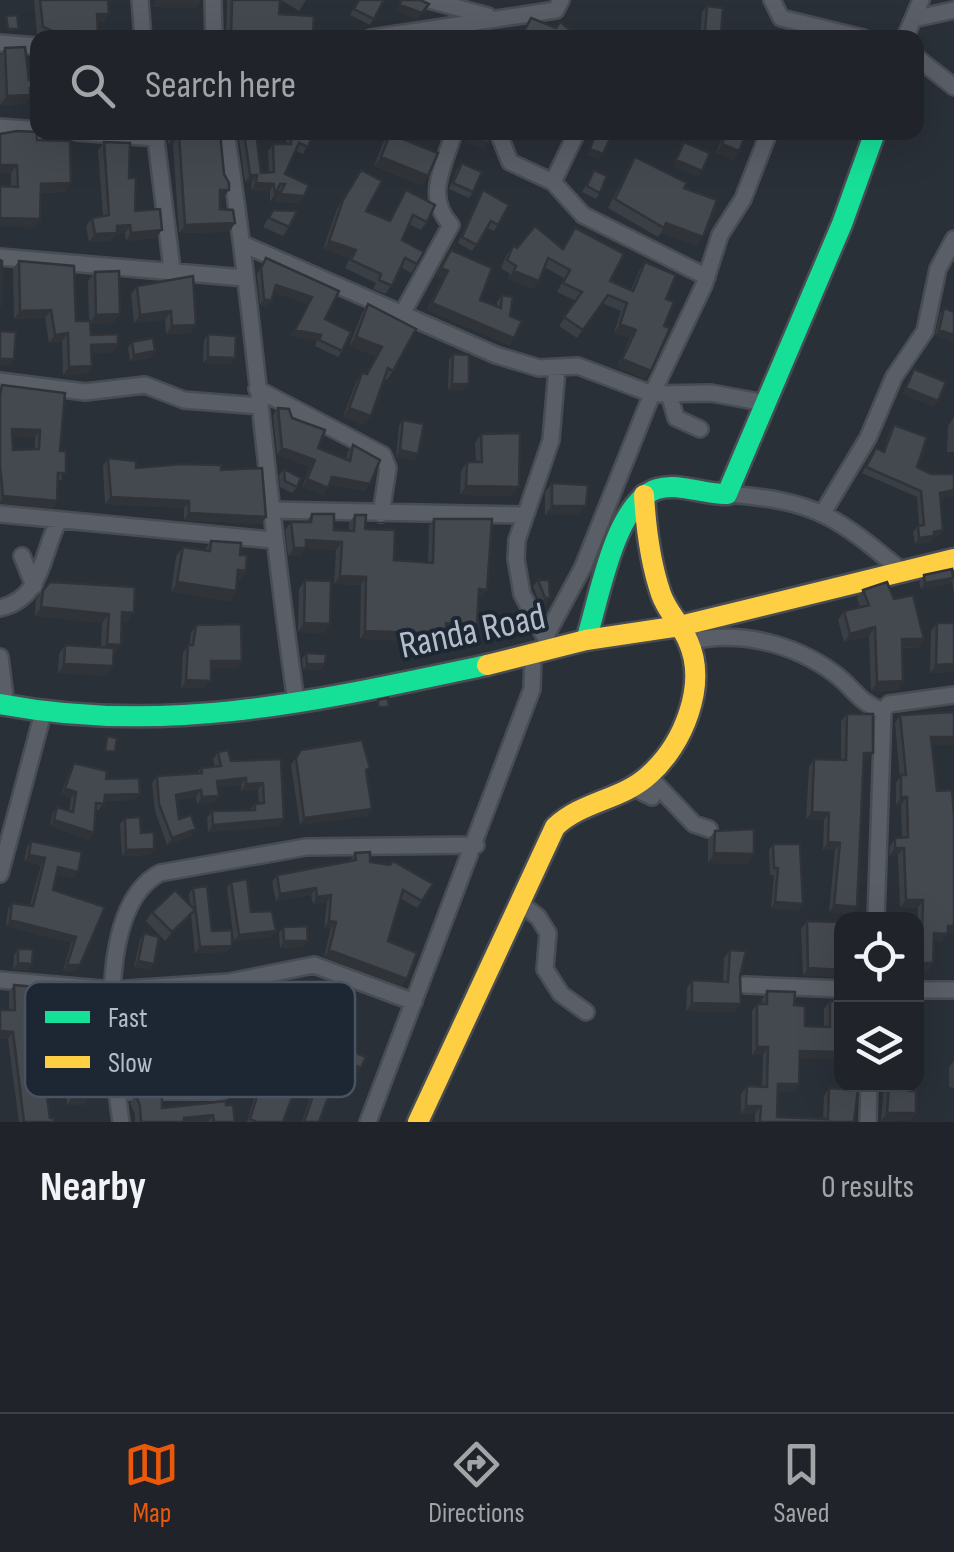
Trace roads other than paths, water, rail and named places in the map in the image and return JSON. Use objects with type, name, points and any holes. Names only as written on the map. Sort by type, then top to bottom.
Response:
[{"type":"street","points":[[140,0],[144,30]]},
{"type":"street","points":[[213,0],[214,30]]},
{"type":"street","points":[[429,0],[494,20]]},
{"type":"street","points":[[426,30],[556,10],[562,0]]},
{"type":"street","points":[[772,0],[781,18],[827,30]]},
{"type":"street","points":[[908,30],[921,0]]},
{"type":"street","points":[[913,19],[954,10]]},
{"type":"street","points":[[488,30],[494,20]]},
{"type":"street","points":[[0,43],[30,45]]},
{"type":"street","points":[[924,63],[954,87]]},
{"type":"street","points":[[0,127],[30,129]]},
{"type":"street","points":[[156,140],[172,269]]},
{"type":"street","points":[[227,140],[243,244],[272,540],[296,701]]},
{"type":"street","points":[[402,314],[451,224],[437,209],[436,196],[452,140]]},
{"type":"street","points":[[501,140],[510,162],[553,182],[583,215],[707,278]]},
{"type":"street","points":[[553,182],[573,140]]},
{"type":"street","points":[[368,1122],[476,845],[532,689],[543,647],[583,567],[652,394],[707,278],[720,235],[743,199],[767,140]]},
{"type":"street","points":[[727,494],[760,402],[841,231],[872,140]]},
{"type":"street","points":[[824,511],[868,438],[894,377],[924,331],[938,269],[954,239]]},
{"type":"street","points":[[243,244],[496,355],[557,369],[578,366],[652,394],[711,393],[760,402]]},
{"type":"street","points":[[0,257],[245,278]]},
{"type":"street","points":[[543,647],[522,594],[517,573],[517,540],[551,440],[557,369]]},
{"type":"street","points":[[0,380],[85,392],[145,386],[184,400],[258,397],[384,455],[388,468],[381,514]]},
{"type":"street","points":[[670,394],[676,418],[700,429]]},
{"type":"street","points":[[586,640],[606,585],[616,534],[644,495],[662,488],[777,498],[824,511],[904,573]]},
{"type":"street","points":[[418,1122],[562,818],[632,787],[666,755],[689,708],[695,663],[684,634],[664,604],[653,566],[644,495]]},
{"type":"street","points":[[269,510],[525,515]]},
{"type":"street","points":[[0,514],[272,540]]},
{"type":"street","points":[[0,608],[14,605],[34,586],[59,520]]},
{"type":"street","points":[[22,556],[27,579],[34,586]]},
{"type":"street","name":"Randa Road","points":[[3,704],[100,721],[174,722],[296,701],[543,647],[586,640],[684,634],[954,558]]},
{"type":"street","points":[[684,634],[755,638],[808,658],[838,676],[864,705],[883,711]]},
{"type":"street","points":[[0,658],[3,704]]},
{"type":"street","points":[[876,912],[883,711],[889,704],[954,695]]},
{"type":"street","points":[[0,874],[44,713]]},
{"type":"street","points":[[632,787],[652,797],[653,781],[694,824],[710,829]]},
{"type":"street","points":[[114,982],[117,946],[137,889],[160,873],[306,848],[476,845]]},
{"type":"street","points":[[520,903],[538,917],[548,932],[545,969],[561,994],[586,1012]]},
{"type":"street","points":[[229,982],[314,965],[414,1002]]},
{"type":"street","points":[[0,980],[25,982]]},
{"type":"street","points":[[745,984],[834,989]]},
{"type":"street","points":[[924,990],[954,990]]},
{"type":"street","points":[[868,1122],[870,1092]]},
{"type":"street","points":[[117,1097],[121,1122]]}]
